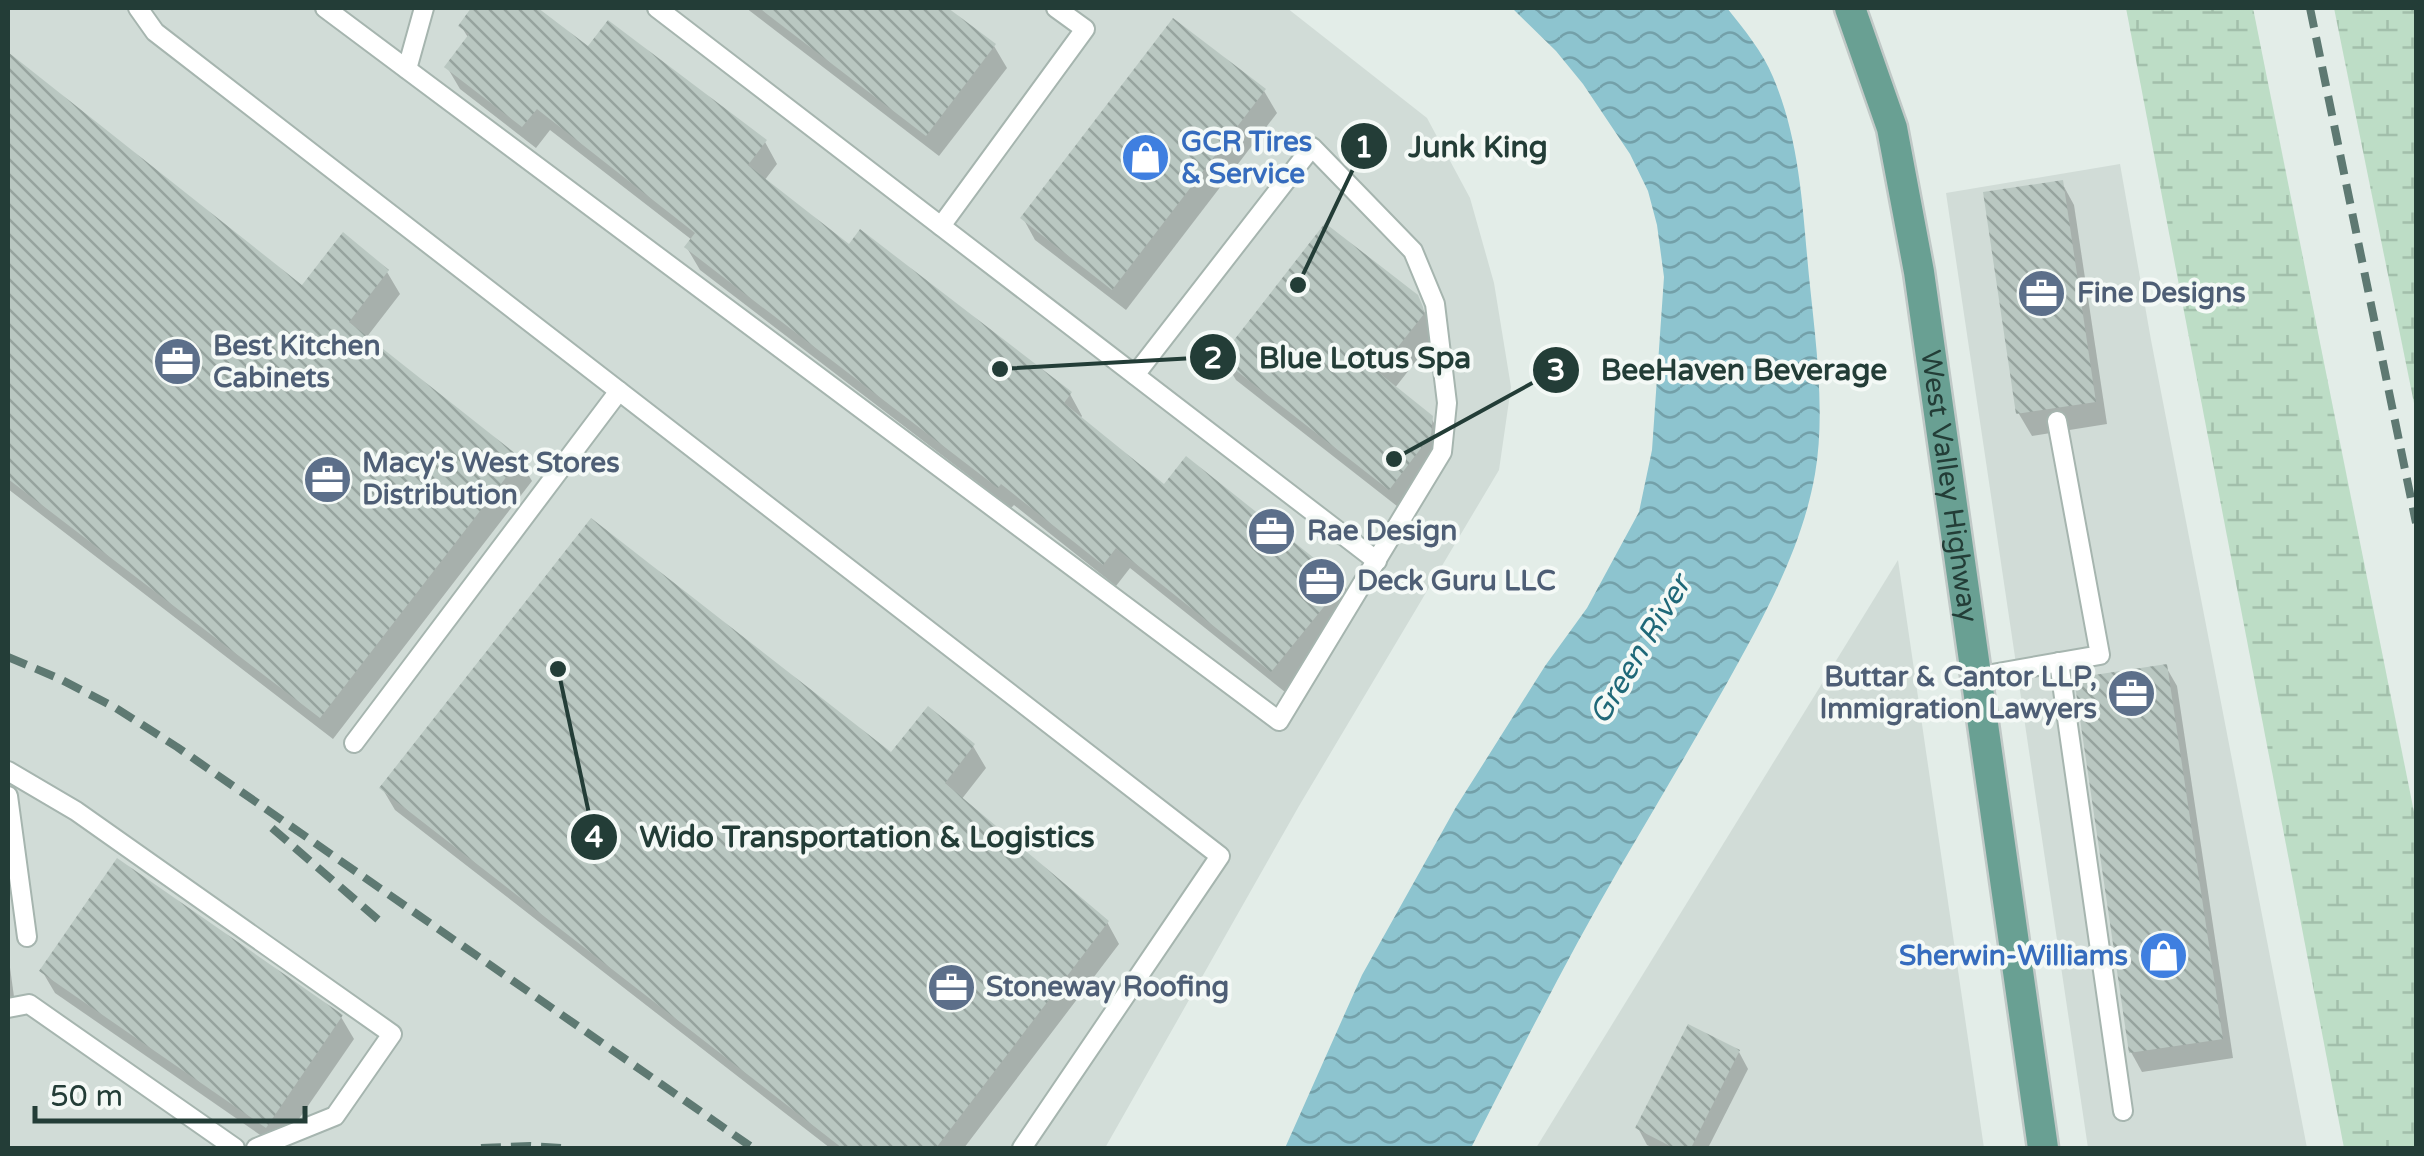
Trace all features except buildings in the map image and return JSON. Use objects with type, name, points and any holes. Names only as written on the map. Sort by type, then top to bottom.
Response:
[{"type":"main road","name":"West Valley Highway","points":[[1850,8],[1892,128],[1919,272],[2043,1148]]},
{"type":"lane","points":[[138,8],[155,32],[1220,856],[1022,1148]]},
{"type":"lane","points":[[325,8],[1280,721],[1442,452],[1447,403],[1435,304],[1413,250],[1312,147],[1135,375]]},
{"type":"lane","points":[[407,69],[424,8]]},
{"type":"lane","points":[[657,8],[1377,562]]},
{"type":"lane","points":[[941,226],[1085,28],[1056,8]]},
{"type":"lane","points":[[354,744],[619,391]]},
{"type":"lane","points":[[1976,677],[2100,655],[2058,421]]},
{"type":"lane","points":[[2058,662],[2123,1111]]},
{"type":"lane","points":[[8,771],[76,811],[392,1034],[335,1116],[256,1148]]},
{"type":"lane","points":[[8,796],[27,937]]},
{"type":"lane","points":[[8,1008],[30,1004],[234,1148]]},
{"type":"shaded area","points":[[8,8],[1287,8],[1427,118],[1470,198],[1494,283],[1511,387],[1499,470],[1299,806],[1105,1148],[8,1148]]},
{"type":"shaded area","points":[[2120,164],[2307,1148],[2088,1148],[1946,193]]},
{"type":"shaded area","points":[[1898,560],[1984,1148],[1536,1148]]},
{"type":"green space","points":[[2126,8],[2253,8],[2416,822],[2416,1148],[2344,1148]]},
{"type":"green space","points":[[2334,8],[2416,8],[2416,413]]},
{"type":"water","name":"Green River","points":[[1512,8],[1727,8],[1758,49],[1781,98],[1800,187],[1819,393],[1815,474],[1801,529],[1767,608],[1581,936],[1471,1148],[1285,1148],[1362,975],[1456,807],[1545,666],[1587,608],[1639,512],[1652,450],[1664,277],[1648,191],[1630,154],[1583,84]]},
{"type":"railway","points":[[2310,8],[2416,523]]},
{"type":"railway","points":[[8,657],[116,708],[177,747],[753,1148]]},
{"type":"railway","points":[[272,828],[382,923]]},
{"type":"railway","points":[[481,1148],[563,1148]]},
{"type":"place","name":"GCR Tires & Service","points":[[1146,158]]},
{"type":"place","name":"Junk King","points":[[1298,285]]},
{"type":"place","name":"Fine Designs","points":[[2042,293]]},
{"type":"place","name":"Best Kitchen Cabinets","points":[[178,362]]},
{"type":"place","name":"Blue Lotus Spa","points":[[1000,369]]},
{"type":"place","name":"BeeHaven Beverage","points":[[1394,459]]},
{"type":"place","name":"Macy's West Stores Distribution","points":[[327,479]]},
{"type":"place","name":"Rae Design","points":[[1272,531]]},
{"type":"place","name":"Deck Guru LLC","points":[[1322,581]]},
{"type":"place","name":"Wido Transportation & Logistics","points":[[558,669]]},
{"type":"place","name":"Buttar & Cantor LLP, Immigration Lawyers","points":[[2132,693]]},
{"type":"place","name":"Sherwin-Williams","points":[[2163,956]]},
{"type":"place","name":"Stoneway Roofing","points":[[951,987]]}]
